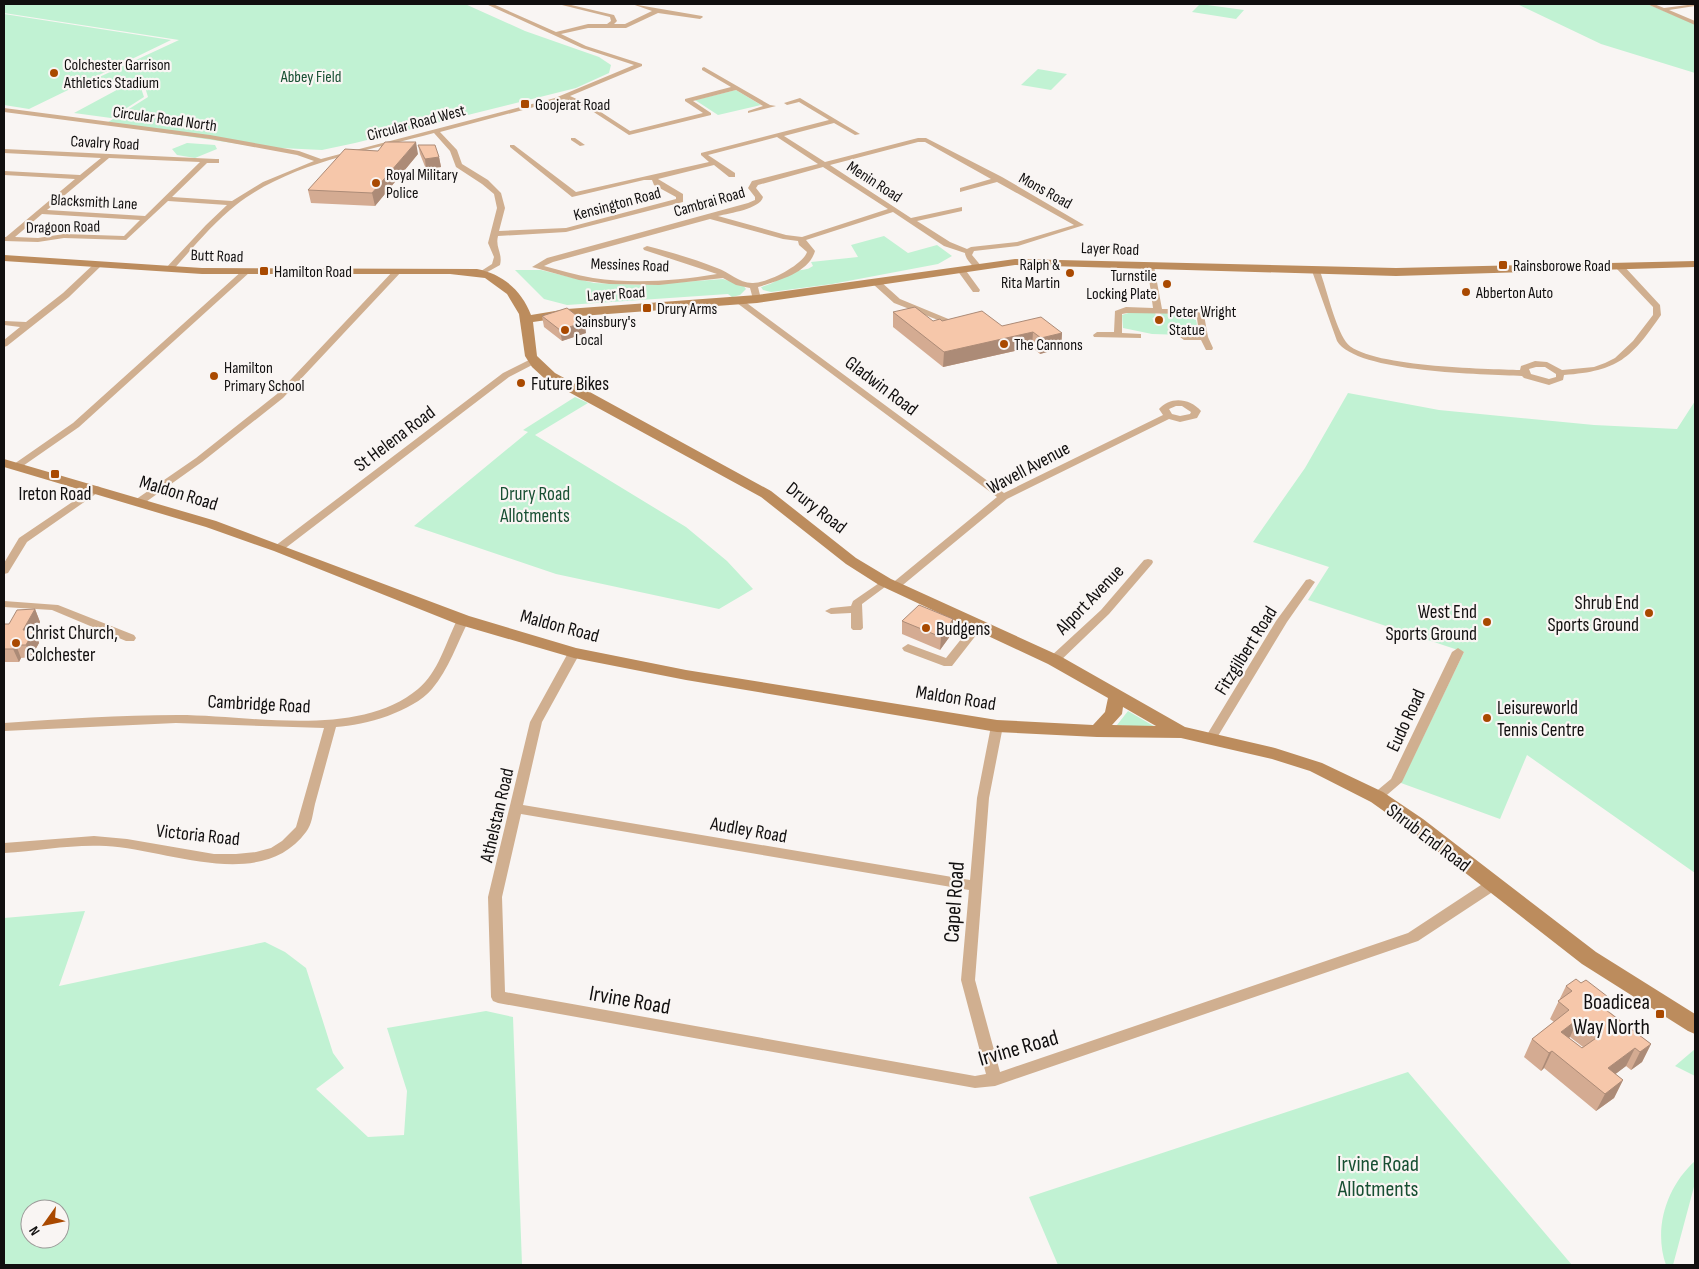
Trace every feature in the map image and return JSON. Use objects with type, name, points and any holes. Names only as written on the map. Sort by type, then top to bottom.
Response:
[{"type":"main road","name":"Butt Road","points":[[4,258],[98,265],[246,272],[398,271],[482,273],[498,281],[514,293],[523,306],[526,319]]},
{"type":"main road","name":"Layer Road","points":[[526,319],[567,313],[740,301],[877,283],[978,267],[1026,262],[1396,272],[1695,264]]},
{"type":"main road","points":[[526,319],[533,361]]},
{"type":"main road","name":"Drury Road","points":[[533,361],[550,376],[766,494],[851,561],[890,584],[1054,660],[1181,732]]},
{"type":"main road","name":"Maldon Road","points":[[10,465],[211,524],[280,548],[463,620],[574,652],[686,675],[997,726],[1128,732]]},
{"type":"main road","points":[[1098,732],[1113,714],[1117,697]]},
{"type":"main road","name":"Shrub End Road","points":[[1128,732],[1181,732],[1211,738],[1316,767],[1376,797],[1416,824],[1588,958],[1695,1025]]},
{"type":"street","points":[[489,4],[556,34],[588,26],[626,26],[636,30]]},
{"type":"street","points":[[561,4],[612,16],[614,21],[609,26]]},
{"type":"street","points":[[636,4],[657,11],[675,12],[700,18]]},
{"type":"street","points":[[1650,4],[1695,23]]},
{"type":"street","points":[[1663,9],[1695,4]]},
{"type":"street","points":[[626,26],[657,11]]},
{"type":"street","name":"Circular Road West","points":[[169,269],[235,203],[270,182],[321,161],[565,97],[640,65],[598,52],[556,34]]},
{"type":"street","points":[[704,69],[770,107]]},
{"type":"street","points":[[687,100],[737,88]]},
{"type":"street","points":[[565,97],[588,106],[630,134],[709,114],[678,95]]},
{"type":"street","points":[[750,112],[800,100],[857,134]]},
{"type":"street","name":"Circular Road North","points":[[4,110],[210,137],[299,153],[321,161]]},
{"type":"street","points":[[732,175],[703,154],[834,121]]},
{"type":"street","points":[[436,130],[453,150],[459,165],[486,182],[497,193],[501,208],[492,243],[498,257],[496,265],[482,273]]},
{"type":"street","name":"Menin Road","points":[[778,135],[947,244],[969,252]]},
{"type":"street","points":[[573,139],[582,145]]},
{"type":"street","name":"Cambrai Road","points":[[536,267],[550,260],[758,201],[759,197],[752,188],[755,183],[918,140],[926,140]]},
{"type":"street","name":"Mons Road","points":[[926,140],[1080,225],[1018,244],[978,248],[969,252]]},
{"type":"street","points":[[512,146],[575,195],[644,178],[654,178]]},
{"type":"street","name":"Cavalry Road","points":[[4,151],[216,160]]},
{"type":"street","points":[[6,239],[106,156]]},
{"type":"street","points":[[168,199],[206,160]]},
{"type":"street","name":"Kensington Road","points":[[494,234],[566,230],[680,200],[680,196],[657,182],[654,178],[715,163]]},
{"type":"street","points":[[4,173],[82,177]]},
{"type":"street","name":"Mons Road","points":[[963,190],[999,180]]},
{"type":"street","points":[[168,199],[235,203]]},
{"type":"street","name":"Dragoon Road","points":[[6,239],[38,240],[64,236],[126,238],[168,199]]},
{"type":"street","name":"Menin Road","points":[[911,220],[959,209]]},
{"type":"street","points":[[710,216],[786,237],[802,239],[893,210]]},
{"type":"street","name":"Blacksmith Lane","points":[[40,212],[147,218]]},
{"type":"street","points":[[757,299],[754,286],[774,280],[808,259],[811,251],[802,243],[802,239]]},
{"type":"street","name":"Messines Road","points":[[647,248],[716,270],[739,283],[754,286]]},
{"type":"street","points":[[969,252],[968,255],[978,267]]},
{"type":"street","points":[[4,344],[66,295],[98,265]]},
{"type":"street","points":[[1150,266],[1158,310]]},
{"type":"street","points":[[1524,373],[1526,366],[1536,364],[1553,367],[1560,372],[1593,370],[1622,359],[1657,315],[1658,307],[1619,266]]},
{"type":"street","name":"Messines Road","points":[[536,267],[590,280],[612,282],[690,280],[724,276]]},
{"type":"street","points":[[961,270],[976,290]]},
{"type":"street","points":[[139,502],[199,460],[280,396],[398,271]]},
{"type":"street","points":[[1316,271],[1344,346],[1359,356],[1445,370],[1524,373],[1532,378],[1549,382],[1560,378],[1560,372]]},
{"type":"street","points":[[10,465],[76,424],[246,272]]},
{"type":"street","points":[[877,283],[897,301],[961,326]]},
{"type":"street","name":"Gladwin Road","points":[[740,301],[1003,496]]},
{"type":"street","points":[[1118,336],[1118,313],[1126,310],[1193,312],[1201,317],[1204,337],[1209,348]]},
{"type":"street","points":[[4,323],[28,324]]},
{"type":"street","points":[[1098,335],[1138,336]]},
{"type":"street","points":[[1184,336],[1204,337]]},
{"type":"street","name":"St Helena Road","points":[[280,548],[506,375],[533,361]]},
{"type":"street","name":"Wavell Avenue","points":[[856,609],[857,603],[890,584],[1003,496],[1168,416]]},
{"type":"street","points":[[4,571],[23,540],[96,489]]},
{"type":"street","name":"Alport Avenue","points":[[1054,660],[1105,612],[1148,562]]},
{"type":"street","name":"Fitzgilbert Road","points":[[1211,738],[1282,621],[1310,582]]},
{"type":"street","points":[[4,604],[54,607],[130,638]]},
{"type":"street","points":[[831,611],[856,609],[857,628]]},
{"type":"street","name":"Cambridge Road","points":[[4,727],[200,719],[331,725],[369,718],[387,712],[422,692],[431,684],[463,620]]},
{"type":"street","points":[[908,648],[948,664],[978,625]]},
{"type":"street","name":"Athelstan Road","points":[[498,997],[496,896],[518,809],[536,722],[574,652]]},
{"type":"street","name":"Eudo Road","points":[[1376,797],[1396,782],[1458,652]]},
{"type":"street","name":"Victoria Road","points":[[4,848],[108,841],[208,858],[244,858],[276,851],[290,842],[302,829],[331,725]]},
{"type":"street","name":"Capel Road","points":[[995,1080],[968,980],[983,798],[997,726]]},
{"type":"street","name":"Audley Road","points":[[518,809],[975,886]]},
{"type":"street","name":"Irvine Road","points":[[498,997],[975,1082],[995,1080],[1413,937],[1492,885]]},
{"type":"green space","name":"Abbey Field","points":[[4,4],[465,4],[525,31],[599,57],[611,65],[609,73],[576,88],[355,143],[322,150],[260,147],[105,124],[148,97],[144,84],[124,84],[95,79],[179,40],[4,13]]},
{"type":"green space","points":[[1200,4],[1244,10],[1236,19],[1192,12]]},
{"type":"green space","points":[[1517,4],[1647,4],[1695,24],[1695,73],[1601,44]]},
{"type":"green space","name":"Colchester Garrison Athletics Stadium","points":[[4,14],[171,40],[29,109],[4,105]]},
{"type":"green space","points":[[1038,69],[1067,74],[1051,90],[1021,85]]},
{"type":"green space","points":[[126,85],[140,85],[144,97],[111,118],[74,113]]},
{"type":"green space","points":[[736,90],[761,105],[718,115],[695,100]]},
{"type":"green space","points":[[187,143],[215,145],[217,149],[195,158],[177,155],[172,149]]},
{"type":"green space","points":[[884,236],[908,253],[937,245],[952,256],[938,264],[832,284],[771,292],[763,290],[761,287],[797,271],[810,268],[813,266],[811,262],[858,257],[851,245]]},
{"type":"green space","points":[[515,270],[541,270],[594,283],[642,285],[723,279],[743,285],[746,289],[740,295],[732,297],[728,294],[567,305],[544,299]]},
{"type":"green space","points":[[1134,311],[1155,312],[1156,316],[1152,319],[1160,322],[1165,320],[1159,312],[1186,316],[1196,320],[1198,329],[1184,331],[1184,335],[1152,334],[1123,328],[1122,315]]},
{"type":"green space","points":[[1348,393],[1439,410],[1594,425],[1677,429],[1695,401],[1695,873],[1527,755],[1500,819],[1401,783],[1464,652],[1308,600],[1329,567],[1253,542],[1305,468]]},
{"type":"green space","name":"Drury Road Allotments","points":[[575,397],[588,403],[535,435],[686,527],[727,561],[753,589],[719,609],[556,574],[414,526],[528,432],[523,430]]},
{"type":"green space","points":[[1128,711],[1157,728],[1117,725]]},
{"type":"green space","points":[[85,911],[59,986],[265,942],[285,952],[306,968],[333,1053],[344,1068],[316,1089],[368,1137],[404,1135],[407,1091],[387,1028],[486,1011],[513,1017],[522,1265],[4,1265],[4,918]]},
{"type":"green space","points":[[1695,1049],[1695,1076],[1675,1066]]},
{"type":"green space","name":"Irvine Road Allotments","points":[[1408,1072],[1572,1265],[1058,1265],[1029,1197]]},
{"type":"green space","points":[[1695,1161],[1695,1183],[1673,1265],[1666,1265],[1661,1237],[1665,1208],[1677,1183]]},
{"type":"building","points":[[385,142],[416,142],[372,193],[308,190],[345,149],[378,151]]},
{"type":"building","points":[[418,145],[435,145],[439,157],[425,159]]},
{"type":"building","points":[[915,307],[933,321],[940,319],[942,321],[982,311],[1002,326],[1041,317],[1062,333],[1041,338],[1033,332],[944,352],[893,312]]},
{"type":"building","points":[[567,308],[585,322],[560,330],[542,316]]},
{"type":"building","points":[[919,605],[953,619],[941,637],[902,621]]},
{"type":"building","points":[[35,609],[23,630],[34,630],[26,645],[16,645],[13,649],[4,649],[4,624],[9,624],[17,610]]},
{"type":"building","points":[[1576,979],[1581,983],[1586,980],[1612,1000],[1602,1007],[1651,1044],[1640,1052],[1635,1048],[1608,1068],[1623,1080],[1605,1094],[1552,1051],[1549,1053],[1532,1039],[1569,1010],[1558,1001],[1572,991],[1566,986]],"holes":[[[1578,1019],[1599,1036],[1582,1048],[1561,1032]]]},
{"type":"place","name":"Colchester Garrison Athletics Stadium","points":[[54,73]]},
{"type":"place","name":"Goojerat Road","points":[[525,104]]},
{"type":"place","name":"Royal Military Police","points":[[376,183]]},
{"type":"place","name":"Rainsborowe Road","points":[[1503,265]]},
{"type":"place","name":"Hamilton Road","points":[[264,271]]},
{"type":"place","name":"Ralph & Rita Martin","points":[[1070,273]]},
{"type":"place","name":"Turnstile Locking Plate","points":[[1167,284]]},
{"type":"place","name":"Abberton Auto","points":[[1466,292]]},
{"type":"place","name":"Drury Arms","points":[[647,308]]},
{"type":"place","name":"Peter Wright Statue","points":[[1159,320]]},
{"type":"place","name":"Sainsbury's Local","points":[[565,330]]},
{"type":"place","name":"The Cannons","points":[[1004,344]]},
{"type":"place","name":"Hamilton Primary School","points":[[214,376]]},
{"type":"place","name":"Future Bikes","points":[[521,383]]},
{"type":"place","name":"Ireton Road","points":[[55,474]]},
{"type":"place","name":"Shrub End Sports Ground","points":[[1649,613]]},
{"type":"place","name":"West End Sports Ground","points":[[1487,622]]},
{"type":"place","name":"Budgens","points":[[926,628]]},
{"type":"place","name":"Christ Church, Colchester","points":[[16,643]]},
{"type":"place","name":"Leisureworld Tennis Centre","points":[[1487,718]]},
{"type":"place","name":"Boadicea Way North","points":[[1660,1014]]}]
